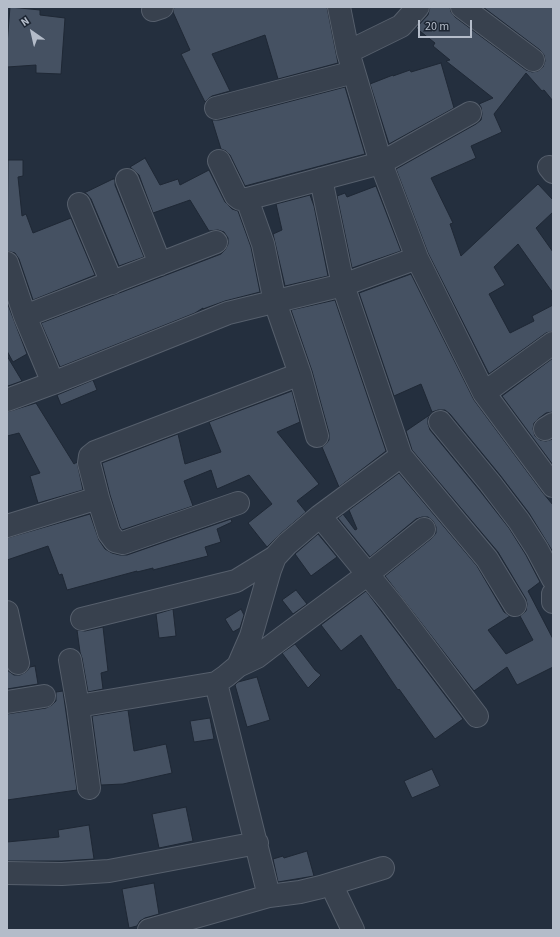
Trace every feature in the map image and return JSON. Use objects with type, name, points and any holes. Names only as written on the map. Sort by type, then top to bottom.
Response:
[{"type":"street","points":[[339,7],[351,62],[381,164],[417,258],[484,393],[553,486]]},
{"type":"street","points":[[216,108],[351,62],[401,26],[418,7]]},
{"type":"street","points":[[462,7],[533,60]]},
{"type":"street","points":[[219,161],[236,196],[240,199],[247,199],[381,164],[470,113]]},
{"type":"street","points":[[321,179],[343,285],[402,456],[487,559],[515,605]]},
{"type":"street","points":[[127,180],[160,264]]},
{"type":"street","points":[[247,199],[263,244],[275,302],[300,374],[317,436]]},
{"type":"street","points":[[79,204],[112,283]]},
{"type":"street","points":[[25,316],[216,242]]},
{"type":"street","points":[[7,400],[228,313],[343,285],[417,258]]},
{"type":"street","points":[[7,263],[25,316],[53,383]]},
{"type":"street","points":[[484,393],[553,343]]},
{"type":"street","points":[[238,503],[123,543],[115,541],[109,533],[98,498],[89,463],[90,456],[95,452],[300,374]]},
{"type":"street","points":[[440,422],[519,521],[537,549],[553,579]]},
{"type":"street","points":[[82,619],[236,581],[275,557],[287,544],[320,516],[402,456]]},
{"type":"street","points":[[7,526],[98,498]]},
{"type":"street","points":[[320,516],[368,574],[477,716]]},
{"type":"street","points":[[78,706],[216,683],[238,666],[257,657],[368,574],[424,529]]},
{"type":"street","points":[[238,666],[251,636],[275,557]]},
{"type":"street","points":[[553,594],[553,602]]},
{"type":"street","points":[[7,612],[18,663]]},
{"type":"street","points":[[70,660],[89,788]]},
{"type":"street","points":[[216,683],[269,896]]},
{"type":"street","points":[[7,702],[44,696]]},
{"type":"street","points":[[7,873],[62,874],[109,871],[257,843]]},
{"type":"street","points":[[149,930],[175,926],[269,896],[300,892],[383,868]]},
{"type":"street","points":[[331,884],[353,930]]},
{"type":"building","points":[[10,7],[40,10],[40,15],[65,18],[61,74],[36,73],[36,65],[7,67]]},
{"type":"building","points":[[174,7],[327,7],[338,63],[278,79],[265,35],[212,54],[230,91],[212,96],[205,102],[181,54],[190,50],[173,12]]},
{"type":"building","points":[[430,7],[450,7],[451,12],[455,17],[526,70],[532,72],[538,71],[543,67],[545,61],[544,55],[540,50],[483,7],[553,7],[553,101],[526,73],[494,114],[502,132],[471,146],[476,158],[431,178],[453,223],[450,224],[461,256],[538,184],[553,200],[553,212],[536,228],[553,252],[553,293],[518,244],[494,267],[505,285],[489,294],[510,333],[534,321],[532,316],[553,305],[553,331],[546,333],[489,374],[428,253],[396,169],[476,124],[481,120],[482,114],[479,104],[493,98],[446,61],[450,60],[433,46],[435,43],[416,28],[428,15]]},
{"type":"building","points":[[441,63],[454,108],[389,144],[370,84],[393,75],[410,70],[411,72]]},
{"type":"building","points":[[345,87],[365,154],[245,186],[230,155],[221,149],[212,120],[219,120]]},
{"type":"building","points":[[145,158],[160,185],[178,179],[180,185],[209,170],[225,202],[232,209],[238,211],[251,247],[260,292],[203,308],[195,313],[60,367],[41,323],[221,254],[228,244],[228,238],[224,232],[218,230],[209,231],[190,200],[153,213],[139,175],[130,167]]},
{"type":"building","points":[[8,160],[23,160],[23,176],[18,177],[22,216],[26,214],[33,233],[71,218],[95,275],[33,300],[19,259],[15,253],[7,251]]},
{"type":"building","points":[[115,179],[115,185],[144,257],[119,266],[91,199],[84,193]]},
{"type":"building","points":[[376,186],[401,251],[352,268],[337,196],[345,193],[347,197]]},
{"type":"building","points":[[310,195],[314,206],[328,276],[285,286],[273,234],[282,230],[276,204]]},
{"type":"building","points":[[411,274],[474,400],[553,505],[553,552],[529,513],[450,414],[445,410],[432,412],[421,384],[394,396],[359,293]]},
{"type":"building","points":[[335,300],[386,451],[339,487],[322,447],[329,440],[329,433],[312,371],[291,310]]},
{"type":"building","points":[[7,302],[27,354],[13,362],[7,351]]},
{"type":"building","points":[[7,356],[22,381],[8,386],[7,384]]},
{"type":"building","points":[[553,358],[553,412],[546,413],[538,419],[534,423],[533,429],[535,436],[540,440],[546,441],[553,439],[553,465],[502,396]]},
{"type":"building","points":[[93,380],[97,390],[61,405],[57,395]]},
{"type":"building","points":[[292,391],[300,422],[277,432],[319,484],[297,501],[306,512],[267,547],[248,523],[272,504],[249,475],[217,489],[211,470],[184,481],[193,506],[122,530],[110,495],[102,463],[178,434],[185,464],[221,452],[209,422]]},
{"type":"building","points":[[36,403],[74,464],[77,462],[83,490],[38,503],[30,476],[40,473],[19,433],[7,436],[7,412]]},
{"type":"building","points":[[431,414],[428,418],[430,430],[509,528],[526,555],[540,582],[528,591],[553,639],[553,667],[517,685],[507,667],[474,691],[385,576],[432,538],[436,533],[436,527],[433,521],[428,517],[416,519],[370,557],[338,518],[343,514],[355,530],[357,529],[349,510],[399,473],[477,566],[504,612],[510,616],[488,630],[506,654],[533,640],[520,616],[526,611],[526,599],[498,552],[412,450],[406,431]]},
{"type":"building","points":[[90,514],[99,540],[105,549],[120,555],[127,555],[231,519],[232,522],[217,529],[221,542],[205,547],[208,556],[153,570],[153,568],[137,571],[67,590],[62,574],[59,575],[48,546],[7,560],[7,538]]},
{"type":"building","points":[[318,534],[337,557],[311,576],[295,554]]},
{"type":"building","points":[[296,590],[307,604],[293,614],[282,600]]},
{"type":"building","points":[[366,591],[463,719],[435,739],[399,689],[398,690],[361,635],[341,651],[321,625]]},
{"type":"building","points":[[173,609],[176,636],[159,638],[156,614]]},
{"type":"building","points":[[241,609],[244,615],[240,628],[233,632],[225,619]]},
{"type":"building","points":[[103,627],[108,671],[101,673],[103,689],[88,692],[77,630],[85,631]]},
{"type":"building","points":[[295,644],[315,670],[321,675],[308,688],[282,653]]},
{"type":"building","points":[[35,666],[38,684],[7,689],[7,670],[14,675],[20,675],[26,672],[30,667]]},
{"type":"building","points":[[257,677],[270,720],[247,727],[235,685],[238,682]]},
{"type":"building","points":[[63,691],[77,790],[7,800],[7,714],[46,708],[56,701],[56,692]]},
{"type":"building","points":[[128,710],[134,751],[166,744],[172,773],[123,784],[101,785],[92,716]]},
{"type":"building","points":[[210,718],[214,739],[194,742],[190,721]]},
{"type":"building","points":[[432,769],[440,786],[412,798],[404,781]]},
{"type":"building","points":[[186,807],[193,841],[159,848],[152,814]]},
{"type":"building","points":[[89,825],[94,859],[62,861],[7,861],[7,842],[59,837],[58,830]]},
{"type":"building","points":[[307,851],[314,876],[278,882],[273,859],[283,856],[284,858]]},
{"type":"building","points":[[154,883],[159,914],[145,918],[140,921],[137,926],[129,928],[122,889]]}]
